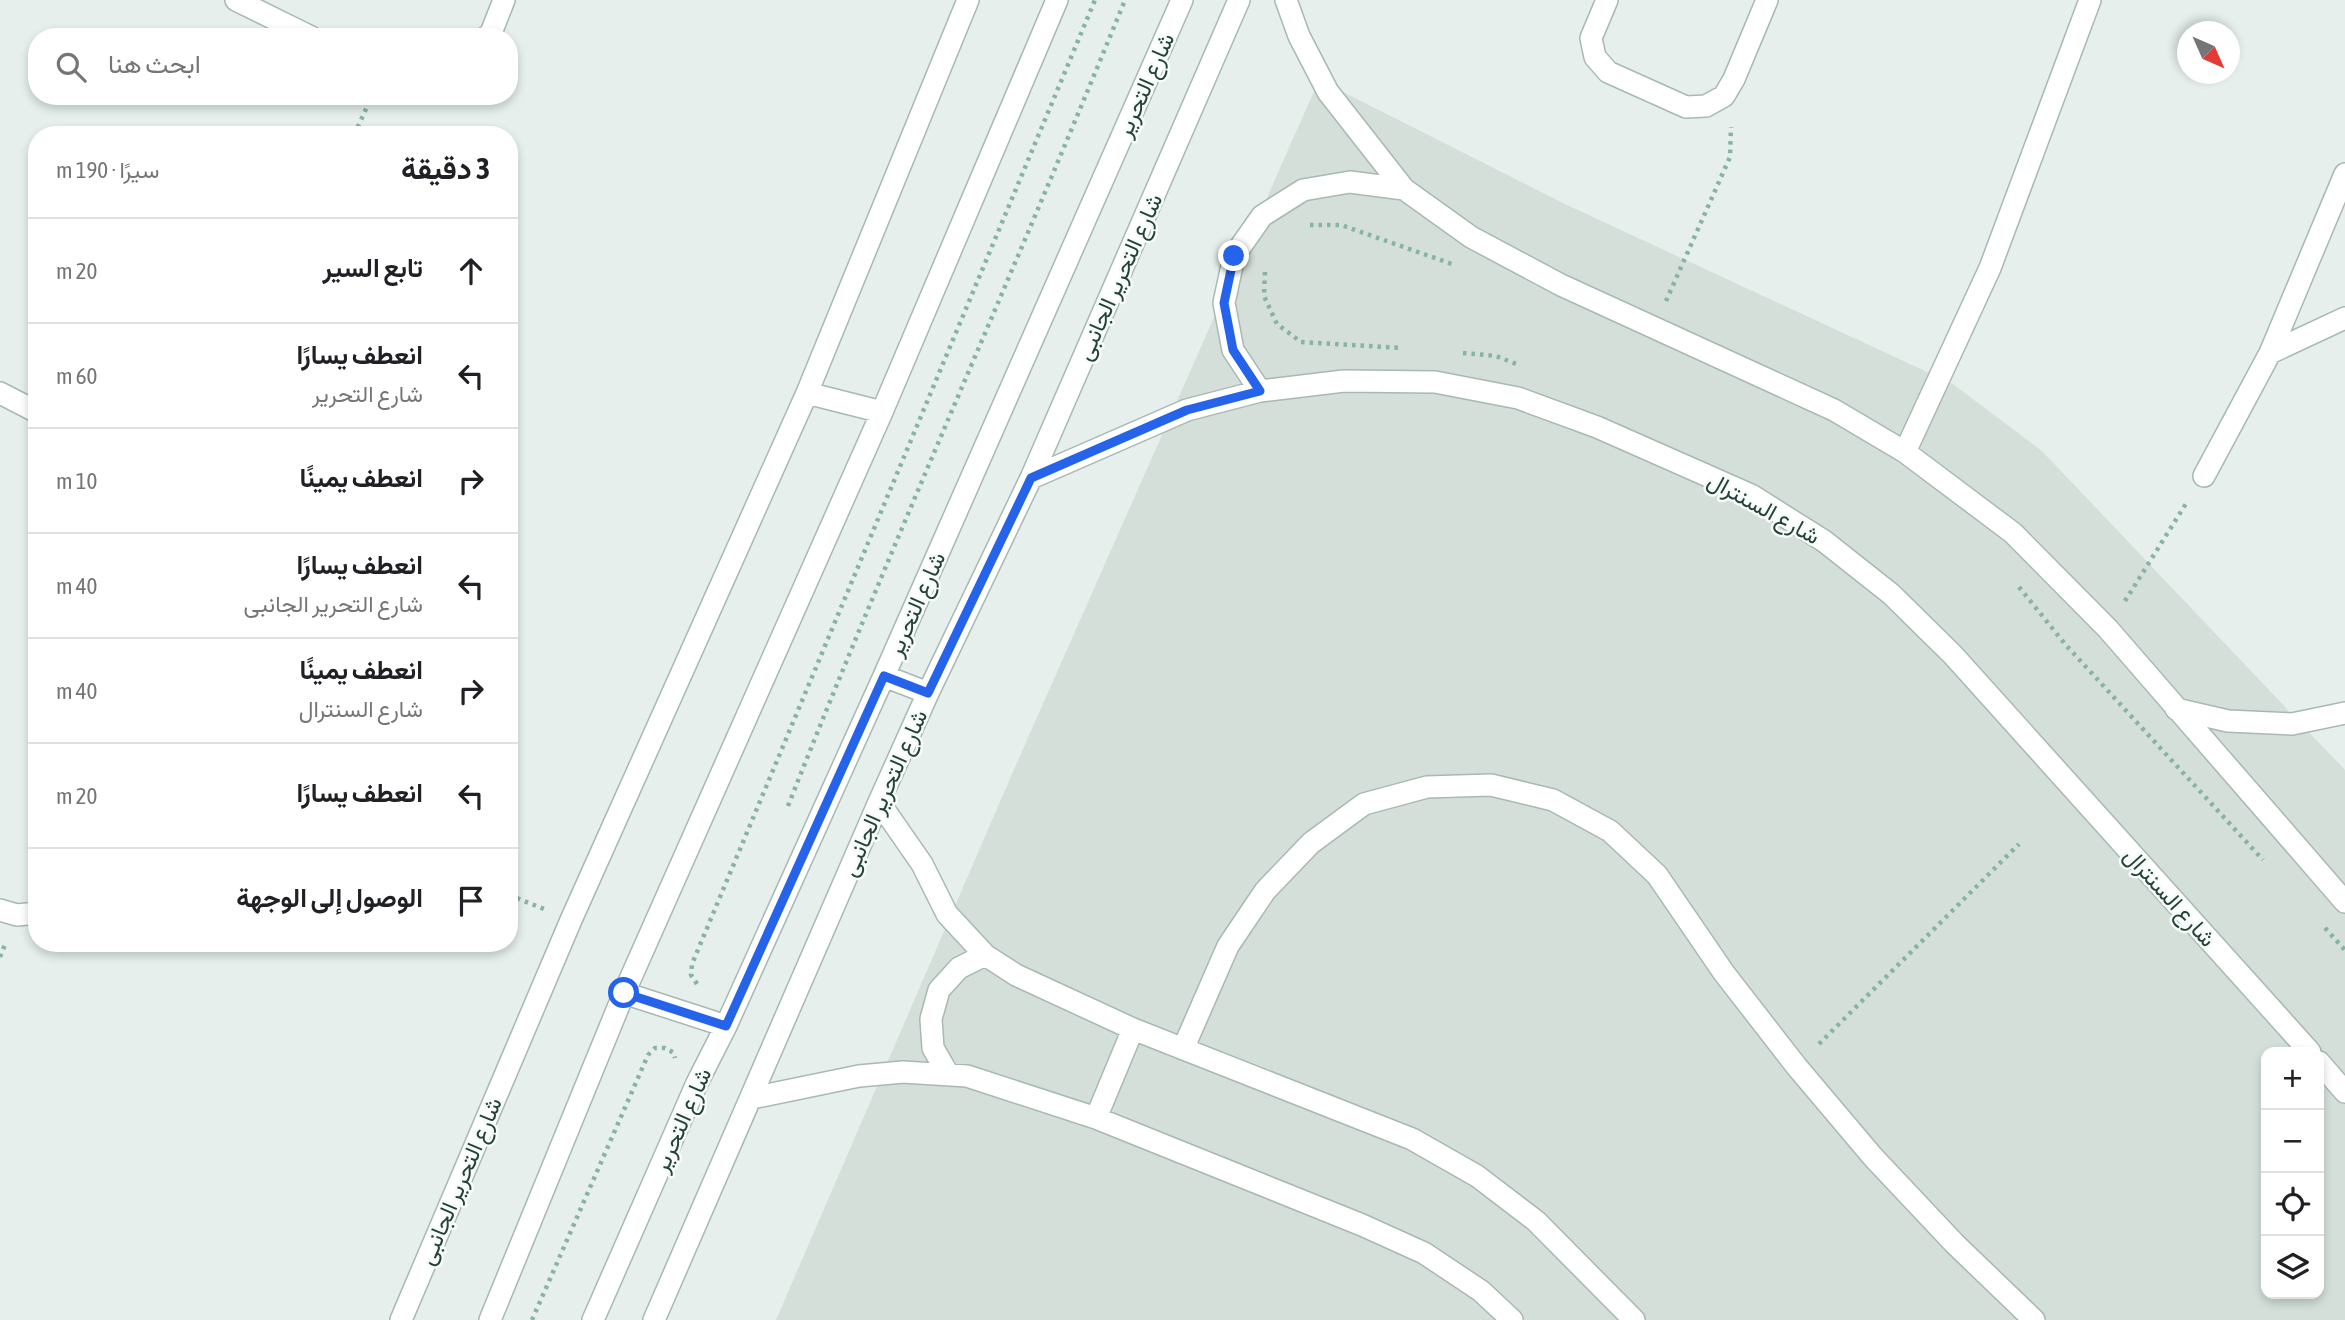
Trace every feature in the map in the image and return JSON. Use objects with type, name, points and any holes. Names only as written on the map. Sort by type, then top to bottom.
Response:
[{"type":"street","points":[[236,0],[293,28]]},
{"type":"street","points":[[493,28],[504,0]]},
{"type":"street","name":"شارع التحرير الجانبى","points":[[401,1320],[571,920],[807,393],[968,0]]},
{"type":"street","points":[[490,1320],[624,993],[882,412],[1057,0]]},
{"type":"street","name":"شارع التحرير","points":[[593,1320],[697,1083],[726,1026],[884,676],[1182,0]]},
{"type":"street","name":"شارع التحرير الجانبى","points":[[654,1320],[879,802],[1031,478],[1239,0]]},
{"type":"street","points":[[1286,0],[1299,36],[1328,92],[1404,189],[1471,237],[1562,285],[1834,410],[1905,452],[2013,533],[2108,629],[2345,902]]},
{"type":"street","points":[[1607,0],[1591,38],[1595,57],[1608,72],[1686,107],[1706,106],[1724,96],[1734,79],[1767,0]]},
{"type":"street","points":[[1905,452],[1990,268],[2090,0]]},
{"type":"street","points":[[2204,476],[2270,353],[2345,174]]},
{"type":"street","points":[[1260,391],[1233,350],[1224,303],[1234,256],[1262,216],[1303,190],[1350,182],[1404,189]]},
{"type":"street","points":[[2270,353],[2345,318]]},
{"type":"street","name":"شارع السنترال","points":[[1031,478],[1187,410],[1260,391],[1344,381],[1435,382],[1518,398],[1673,460],[1751,495],[1824,541],[1891,594],[1952,655],[2305,1047]]},
{"type":"street","points":[[0,393],[28,407]]},
{"type":"street","points":[[807,393],[882,412]]},
{"type":"street","points":[[884,676],[928,693]]},
{"type":"street","points":[[2176,709],[2228,721],[2291,724],[2345,713]]},
{"type":"street","points":[[1183,1049],[1228,946],[1265,891],[1311,843],[1364,804],[1427,787],[1491,785],[1553,800],[1610,831],[1657,875],[1724,973],[1797,1067],[1892,1177],[1955,1244],[2034,1320]]},
{"type":"street","points":[[879,802],[922,864],[947,914],[985,955],[1016,975],[1133,1029],[1412,1139],[1477,1176],[1536,1221],[1634,1320]]},
{"type":"street","points":[[0,910],[17,915],[28,914]]},
{"type":"street","points":[[948,1074],[933,1048],[931,1019],[939,990],[959,968],[985,955]]},
{"type":"street","points":[[624,993],[726,1026]]},
{"type":"street","points":[[1096,1118],[1133,1029]]},
{"type":"street","points":[[2324,1068],[2345,1092]]},
{"type":"street","points":[[752,1098],[859,1076],[903,1072],[967,1076],[1096,1118],[1362,1225],[1424,1253],[1481,1291],[1512,1320]]},
{"type":"path","points":[[706,987],[696,984],[691,975],[692,964],[1095,0]]},
{"type":"path","points":[[786,809],[857,632],[1125,0]]},
{"type":"path","points":[[1654,327],[1730,157],[1731,126],[1724,96]]},
{"type":"path","points":[[358,126],[368,105]]},
{"type":"path","points":[[2108,629],[2204,476]]},
{"type":"path","points":[[1797,1067],[2019,844]]},
{"type":"path","points":[[532,1320],[648,1055],[655,1048],[665,1048],[674,1053],[676,1063]]},
{"type":"shaded area","points":[[1319,80],[1567,205],[1953,384],[2042,451],[2345,770],[2345,1320],[776,1320],[1012,774]]},
{"type":"route","points":[[624,993],[726,1026],[884,676],[928,693],[1031,478],[1187,410],[1260,391],[1233,350],[1224,303],[1234,256]]}]
